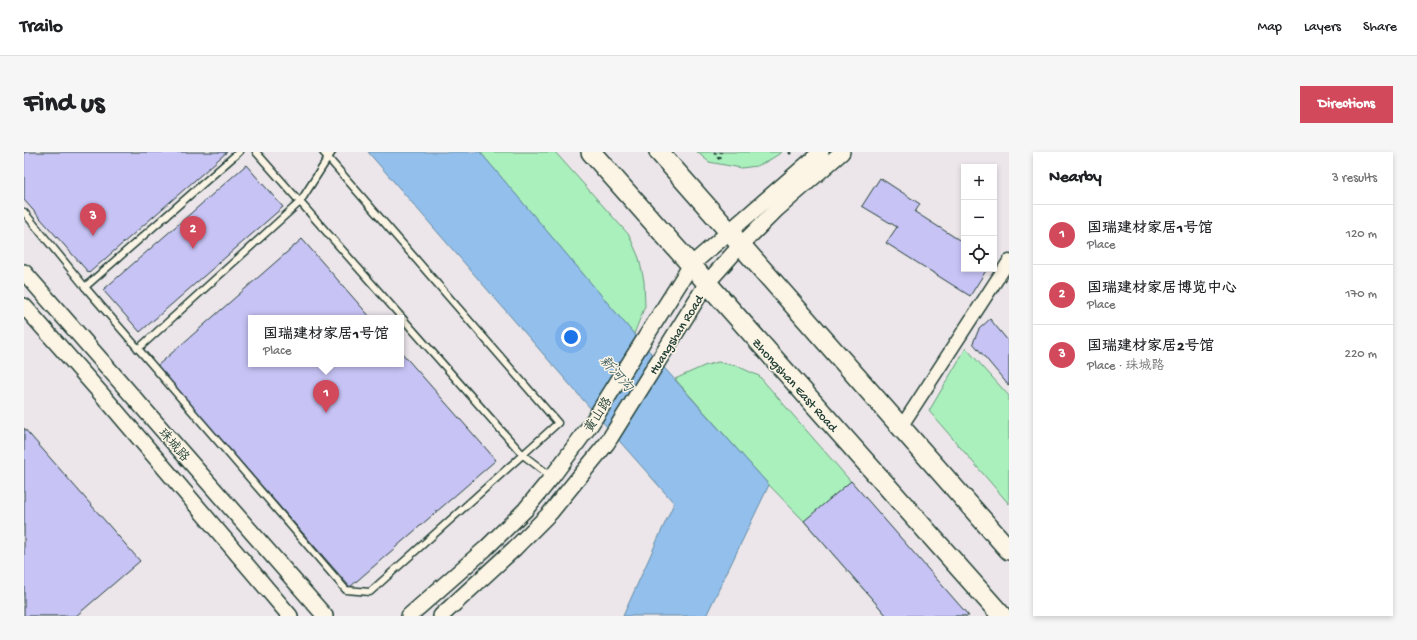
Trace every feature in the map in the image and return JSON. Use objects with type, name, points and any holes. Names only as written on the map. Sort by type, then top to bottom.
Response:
[{"type":"main road","name":"Zhongshan East Road","points":[[591,152],[1002,616]]},
{"type":"main road","points":[[659,152],[1009,550]]},
{"type":"street","name":"黄山路","points":[[409,616],[485,549],[525,510],[552,477],[590,424],[651,330],[690,265],[735,239],[821,152]]},
{"type":"street","name":"Huangshan Road","points":[[441,616],[515,548],[550,513],[607,443],[735,239],[777,209],[842,152]]},
{"type":"street","points":[[901,427],[1009,261]]},
{"type":"street","name":"珠城路","points":[[24,272],[325,616]]},
{"type":"street","name":"珠城路","points":[[24,306],[111,405],[290,616]]},
{"type":"lane","points":[[85,288],[239,152]]},
{"type":"lane","points":[[256,152],[400,315]]},
{"type":"lane","points":[[24,212],[85,288],[346,590],[370,592],[558,423],[323,152]]},
{"type":"lane","points":[[138,349],[300,202],[332,152]]},
{"type":"lane","points":[[404,320],[523,455],[552,477]]},
{"type":"path","points":[[714,152],[720,160],[721,152]]},
{"type":"green space","points":[[480,152],[555,152],[629,235],[639,258],[644,281],[645,306],[634,334]]},
{"type":"green space","points":[[697,152],[782,152],[757,166],[741,168],[709,162]]},
{"type":"green space","points":[[966,348],[1009,396],[1009,504],[929,411]]},
{"type":"green space","points":[[718,362],[737,366],[759,376],[968,616],[887,616],[804,521],[769,485],[675,379],[704,366]]},
{"type":"water","name":"新河沟","points":[[368,152],[480,152],[634,334],[769,485],[706,616],[623,616],[674,503]]},
{"type":"building","points":[[24,152],[227,152],[89,273],[24,200]]},
{"type":"building","points":[[246,165],[283,207],[140,332],[103,290]]},
{"type":"building","points":[[880,178],[920,204],[915,212],[961,241],[961,272],[985,272],[970,296],[886,243],[897,227],[862,206]]},
{"type":"building","points":[[302,239],[368,315],[248,315],[248,367],[404,367],[404,355],[496,460],[350,587],[157,366]]},
{"type":"building","points":[[990,319],[1009,342],[1009,386],[973,343],[979,329]]},
{"type":"building","points":[[24,428],[140,561],[76,616],[24,616]]},
{"type":"building","points":[[851,481],[969,616],[887,616],[804,521]]},
{"type":"place","name":"国瑞建材家居2号馆","points":[[93,236]]},
{"type":"place","name":"国瑞建材家居博览中心","points":[[193,249]]},
{"type":"place","name":"国瑞建材家居1号馆","points":[[326,413]]}]
